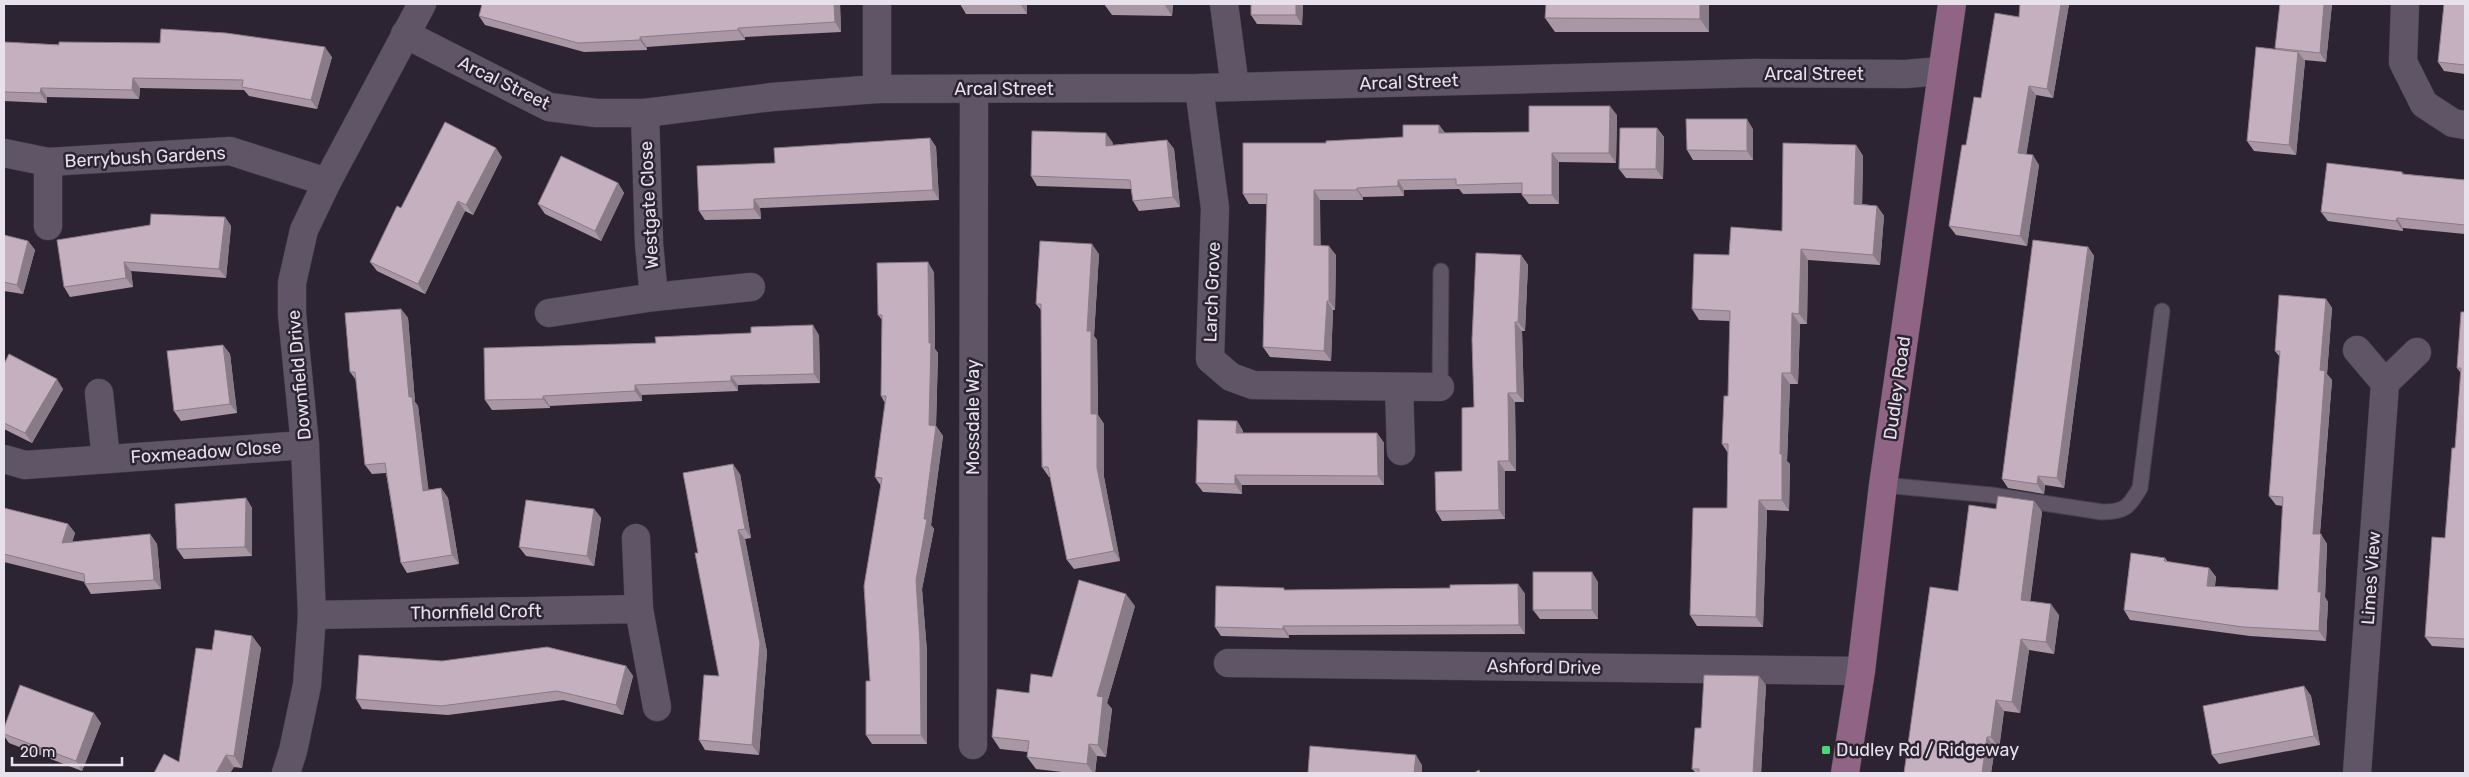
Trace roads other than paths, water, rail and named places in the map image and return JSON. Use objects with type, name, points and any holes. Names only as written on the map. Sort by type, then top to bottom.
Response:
[{"type":"main road","name":"Dudley Road","points":[[1845,773],[1861,671],[1883,485],[1952,4]]},
{"type":"street","name":"Downfield Drive","points":[[286,773],[293,751],[307,684],[312,615],[305,444],[292,314],[292,283],[304,230],[327,182],[422,4]]},
{"type":"street","points":[[877,4],[877,89]]},
{"type":"street","points":[[1224,4],[1235,88]]},
{"type":"street","points":[[2405,4],[2403,62],[2424,104],[2453,123],[2465,125]]},
{"type":"street","name":"Arcal Street","points":[[406,34],[549,107],[596,114],[644,113],[772,97],[877,89],[1235,88],[1755,74],[1906,74],[1941,71]]},
{"type":"street","name":"Larch Grove","points":[[1199,88],[1215,208],[1210,359],[1231,377],[1254,385],[1440,387]]},
{"type":"street","name":"Mossdale Way","points":[[973,744],[974,90]]},
{"type":"street","name":"Westgate Close","points":[[644,113],[649,243],[654,297]]},
{"type":"street","name":"Berrybush Gardens","points":[[4,153],[48,162],[230,151],[327,182]]},
{"type":"street","name":"Berrybush Gardens","points":[[48,162],[48,226]]},
{"type":"street","points":[[549,313],[654,297],[752,287]]},
{"type":"street","points":[[2357,350],[2385,383],[2417,352]]},
{"type":"street","name":"Limes View","points":[[2357,773],[2385,383]]},
{"type":"street","points":[[1399,388],[1401,451]]},
{"type":"street","name":"Foxmeadow Close","points":[[99,393],[106,459]]},
{"type":"street","name":"Foxmeadow Close","points":[[4,459],[25,465],[305,444]]},
{"type":"street","points":[[636,538],[639,609],[657,707]]},
{"type":"street","name":"Thornfield Croft","points":[[312,615],[639,609]]},
{"type":"street","name":"Ashford Drive","points":[[1228,663],[1861,671]]},
{"type":"lane","points":[[1440,387],[1441,271]]},
{"type":"lane","points":[[1883,485],[1990,495],[2102,512],[2118,512],[2131,504],[2140,488],[2162,311]]},
{"type":"place","name":"Dudley Rd / Ridgeway","points":[[1826,750]]}]
